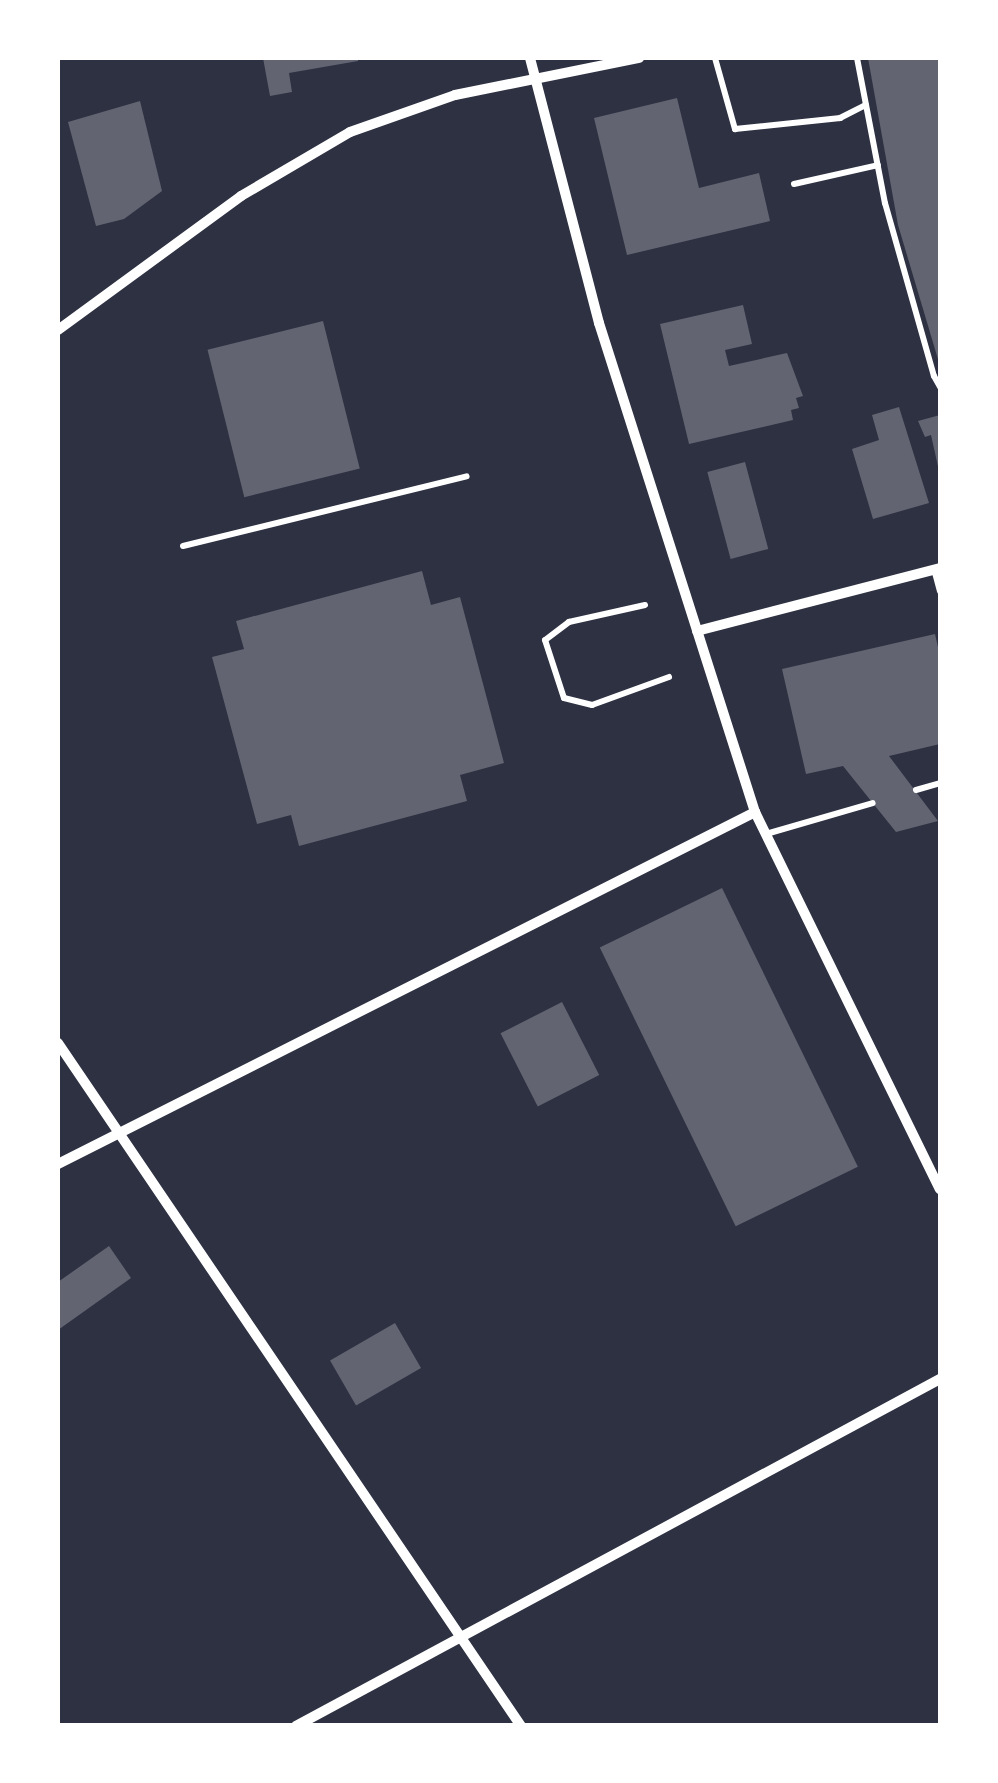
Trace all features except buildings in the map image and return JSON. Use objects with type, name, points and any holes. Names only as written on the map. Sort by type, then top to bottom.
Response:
[{"type":"street","points":[[530,58],[599,322],[754,812],[940,1189]]},
{"type":"street","points":[[58,330],[241,196],[337,139],[408,109],[534,78],[639,58]]},
{"type":"street","points":[[697,631],[938,568]]},
{"type":"street","points":[[58,1164],[754,812]]},
{"type":"street","points":[[58,1042],[521,1726]]},
{"type":"street","points":[[296,1726],[940,1380]]},
{"type":"lane","points":[[715,58],[735,129],[840,118],[866,105]]},
{"type":"lane","points":[[857,58],[878,165],[934,376],[940,386]]},
{"type":"lane","points":[[794,184],[878,165]]},
{"type":"lane","points":[[938,568],[940,591]]},
{"type":"lane","points":[[916,790],[940,783]]},
{"type":"lane","points":[[765,834],[873,803]]},
{"type":"path","points":[[184,546],[467,476]]},
{"type":"path","points":[[646,605],[569,622],[545,640],[564,698],[592,705],[669,677]]}]
